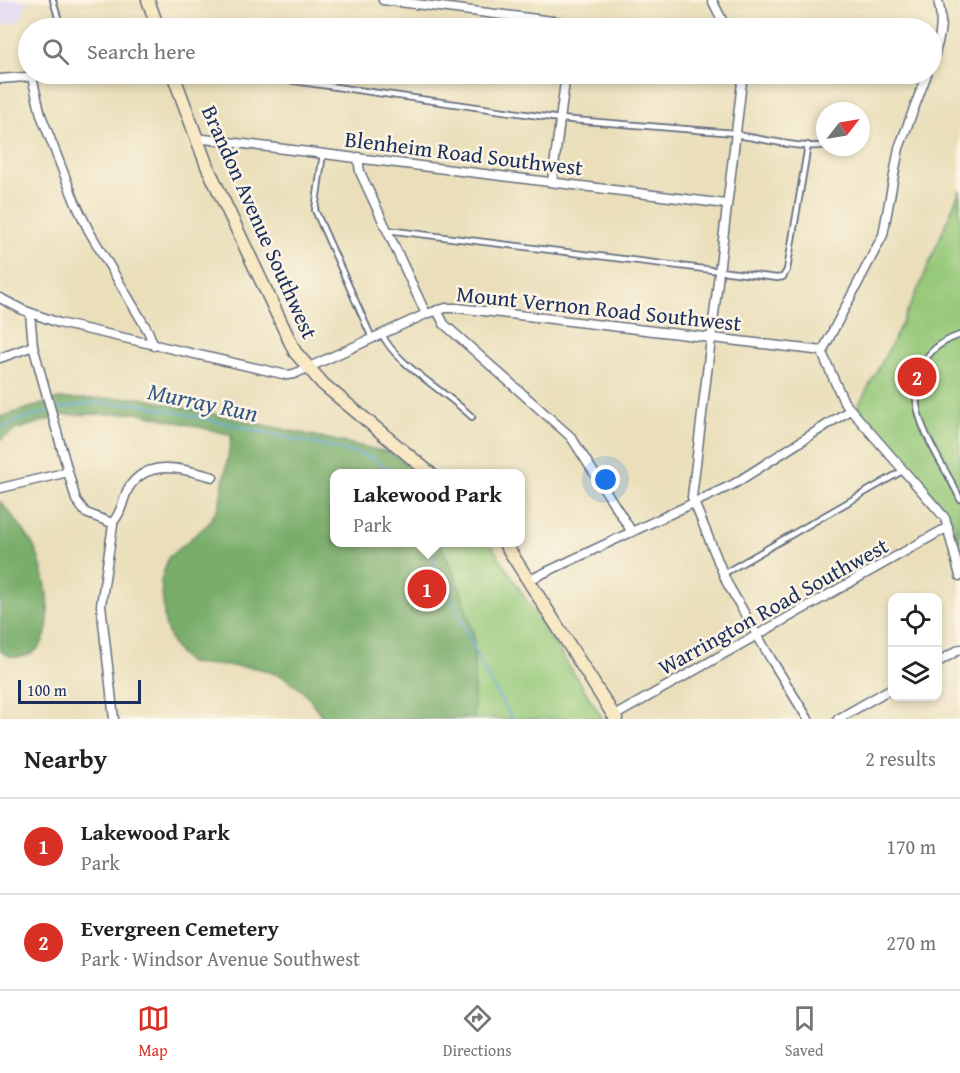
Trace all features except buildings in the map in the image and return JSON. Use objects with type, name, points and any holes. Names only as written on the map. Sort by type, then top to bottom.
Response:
[{"type":"main road","points":[[148,0],[154,18]]},
{"type":"main road","name":"Brandon Avenue Southwest","points":[[177,84],[196,138],[288,340],[308,368],[324,384],[425,469]]},
{"type":"main road","points":[[507,547],[615,717]]},
{"type":"street","points":[[383,0],[514,18]]},
{"type":"street","points":[[712,0],[721,18]]},
{"type":"street","points":[[938,0],[941,18]]},
{"type":"street","points":[[0,79],[18,78]]},
{"type":"street","points":[[34,84],[41,115],[75,202],[154,345]]},
{"type":"street","points":[[552,182],[565,84]]},
{"type":"street","points":[[742,84],[692,489],[693,503],[723,574],[757,636],[808,719]]},
{"type":"street","points":[[923,84],[899,148],[883,235],[823,351],[838,391],[850,411],[945,518],[960,576]]},
{"type":"street","name":"Blenheim Road Southwest","points":[[196,138],[726,204]]},
{"type":"street","points":[[358,157],[360,172],[426,314]]},
{"type":"street","name":"Mount Vernon Road Southwest","points":[[0,298],[30,313],[59,323],[287,375],[308,368],[426,314],[437,310],[458,308],[823,351]]},
{"type":"street","points":[[437,310],[444,324],[572,437],[632,532]]},
{"type":"street","points":[[30,313],[33,346],[76,500],[80,507],[92,516],[112,522]]},
{"type":"street","points":[[0,358],[33,346]]},
{"type":"street","points":[[529,580],[734,484],[850,411]]},
{"type":"street","points":[[114,719],[101,605],[112,522],[120,512],[129,488],[136,478],[148,470],[172,468],[213,477]]},
{"type":"street","points":[[1,488],[68,472]]},
{"type":"street","name":"Warrington Road Southwest","points":[[615,717],[948,527]]},
{"type":"street","points":[[942,660],[960,649]]},
{"type":"street","points":[[838,719],[888,690]]},
{"type":"lane","points":[[52,0],[58,18]]},
{"type":"lane","points":[[315,84],[560,119],[735,133],[742,136],[816,146]]},
{"type":"lane","points":[[387,230],[777,278],[785,274],[808,145]]},
{"type":"lane","points":[[323,153],[315,210],[372,338]]},
{"type":"lane","points":[[382,334],[385,341],[398,355],[472,417]]},
{"type":"lane","points":[[960,335],[942,342],[927,356],[919,371],[915,390],[921,421],[960,500]]},
{"type":"lane","points":[[723,574],[904,470]]},
{"type":"shaded area","points":[[0,0],[27,0],[23,16],[18,18],[18,22],[0,25]]},
{"type":"green space","points":[[960,190],[960,551],[954,523],[944,507],[857,408],[921,283]]},
{"type":"green space","points":[[141,398],[392,453],[412,469],[330,469],[330,547],[442,547],[460,588],[474,637],[474,719],[324,719],[305,693],[284,677],[258,668],[189,663],[171,642],[165,624],[161,581],[168,558],[207,525],[219,506],[232,435],[140,413],[64,415],[15,430],[0,440],[0,417],[58,399]]},
{"type":"green space","points":[[0,501],[32,543],[45,583],[48,613],[44,640],[37,650],[22,657],[12,657],[0,651]]},
{"type":"green space","points":[[336,547],[493,547],[603,719],[415,719]]},
{"type":"waterway","name":"Murray Run","points":[[54,409],[94,403],[140,404],[351,452],[374,459],[388,469]]},
{"type":"waterway","name":"Murray Run","points":[[0,427],[48,411]]},
{"type":"waterway","name":"Murray Run","points":[[428,547],[482,667],[512,719]]},
{"type":"place","name":"Evergreen Cemetery","points":[[917,377]]},
{"type":"place","name":"Lakewood Park","points":[[427,589]]}]
